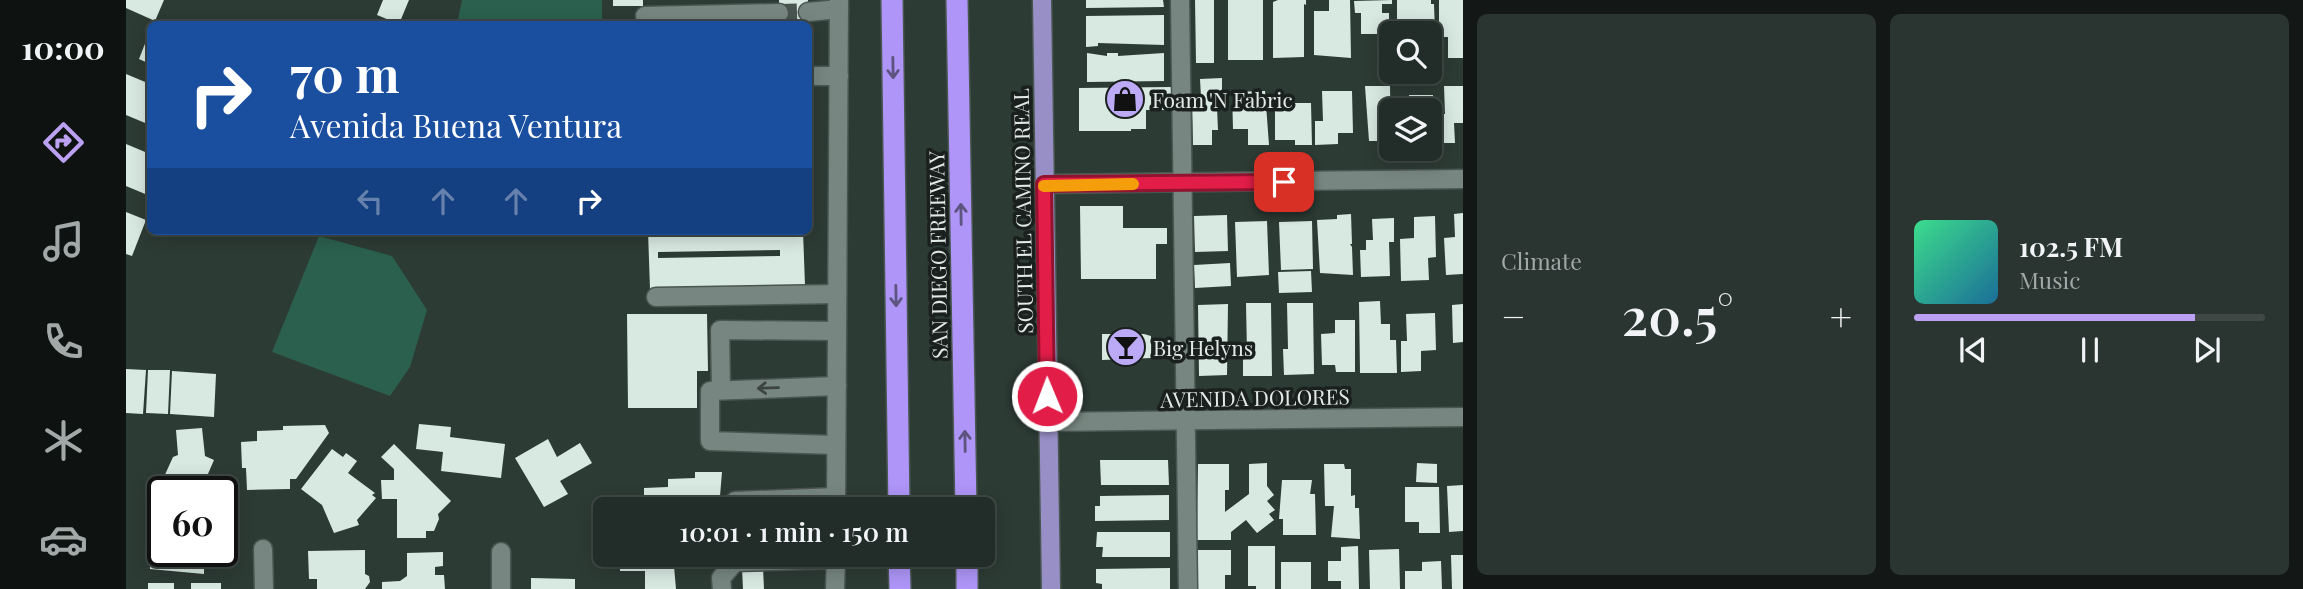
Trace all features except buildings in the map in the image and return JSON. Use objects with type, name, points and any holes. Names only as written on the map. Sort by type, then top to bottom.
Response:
[{"type":"highway","name":"SAN DIEGO FREEWAY","points":[[892,0],[899,497]]},
{"type":"highway","name":"SAN DIEGO FREEWAY","points":[[957,0],[966,497]]},
{"type":"highway","points":[[899,567],[900,589]]},
{"type":"highway","points":[[967,567],[967,589]]},
{"type":"main road","name":"SOUTH EL CAMINO REAL","points":[[1042,0],[1051,589]]},
{"type":"street","points":[[1180,0],[1188,589]]},
{"type":"street","points":[[808,12],[839,4],[836,497]]},
{"type":"street","points":[[645,16],[779,13]]},
{"type":"street","points":[[812,76],[839,76]]},
{"type":"street","points":[[1044,184],[1463,179]]},
{"type":"street","points":[[656,297],[837,294]]},
{"type":"street","points":[[721,390],[720,330],[837,331]]},
{"type":"street","points":[[836,446],[710,441],[710,391],[837,386]]},
{"type":"street","name":"AVENIDA DOLORES","points":[[1048,422],[1463,417]]},
{"type":"street","points":[[263,550],[264,589]]},
{"type":"street","points":[[501,552],[501,589]]},
{"type":"street","points":[[722,589],[721,578],[731,567]]},
{"type":"street","points":[[835,589],[836,567]]},
{"type":"green space","points":[[462,0],[602,0],[602,21],[458,21]]},
{"type":"green space","points":[[319,236],[392,256],[427,310],[410,367],[390,396],[272,352]]},
{"type":"tunnel","points":[[779,13],[808,12]]},
{"type":"slow traffic","points":[[1044,186],[1133,184]]},
{"type":"place","name":"Foam 'N Fabric","points":[[1125,99]]},
{"type":"place","name":"Big Helyns","points":[[1126,347]]},
{"type":"route","points":[[1047,396],[1044,184],[1284,182]]}]
